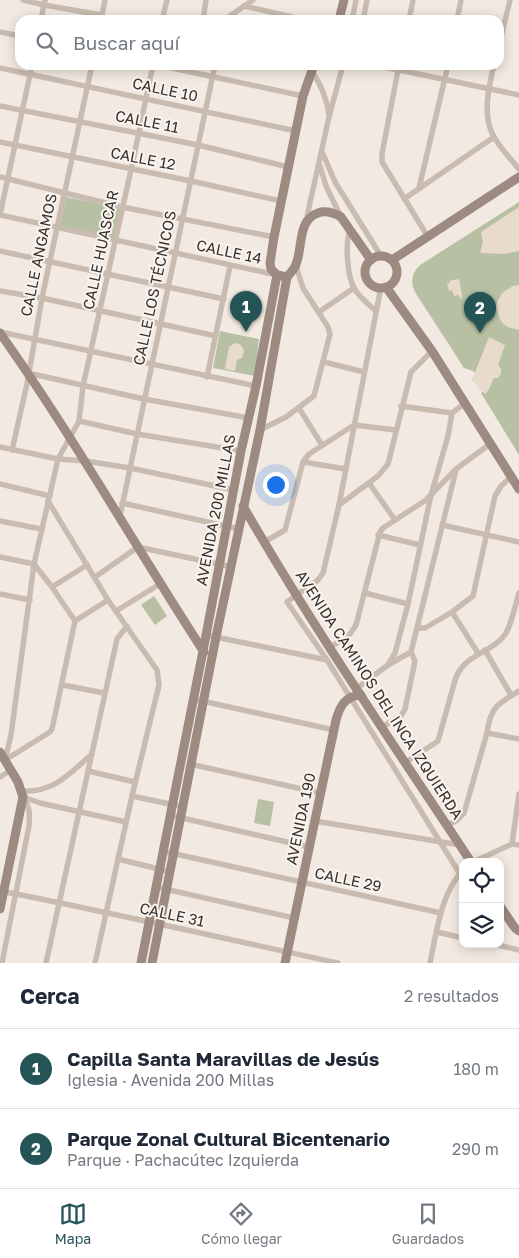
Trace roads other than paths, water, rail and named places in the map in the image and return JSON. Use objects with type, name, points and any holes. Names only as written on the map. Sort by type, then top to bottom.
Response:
[{"type":"main road","points":[[340,15],[344,0]]},
{"type":"main road","name":"AVENIDA 200 MILLAS","points":[[140,963],[204,651],[241,451],[256,386],[276,275],[271,269],[270,263],[274,237],[303,96],[312,70]]},
{"type":"main road","points":[[392,260],[519,177]]},
{"type":"main road","points":[[152,963],[168,890],[216,637],[260,430],[287,277],[296,266],[306,223],[313,216],[323,212],[333,213],[341,217],[371,260]]},
{"type":"main road","points":[[384,287],[394,281],[397,273],[392,260],[381,256],[371,260],[366,267],[366,275],[370,283],[384,287],[432,352],[519,490]]},
{"type":"main road","points":[[276,275],[287,277]]},
{"type":"main road","points":[[0,332],[86,461],[160,584],[212,663]]},
{"type":"main road","name":"AVENIDA CAMINOS DEL INCA IZQUIERDA","points":[[234,490],[264,542],[359,692],[469,858]]},
{"type":"main road","points":[[350,697],[359,692]]},
{"type":"main road","name":"AVENIDA 190","points":[[285,963],[334,730],[341,707],[350,697]]},
{"type":"main road","points":[[0,909],[22,794],[3,756]]},
{"type":"main road","points":[[504,912],[519,931]]},
{"type":"street","points":[[23,0],[45,3],[93,15]]},
{"type":"street","points":[[101,15],[104,0]]},
{"type":"street","points":[[163,15],[167,0]]},
{"type":"street","points":[[204,15],[206,0]]},
{"type":"street","points":[[231,15],[253,0]]},
{"type":"street","points":[[353,15],[356,0]]},
{"type":"street","points":[[364,15],[367,0]]},
{"type":"street","points":[[410,15],[413,0]]},
{"type":"street","points":[[458,15],[461,0]]},
{"type":"street","points":[[504,20],[508,0]]},
{"type":"street","points":[[244,6],[283,15]]},
{"type":"street","points":[[0,32],[15,35]]},
{"type":"street","name":"CALLE 10","points":[[0,68],[296,131]]},
{"type":"street","points":[[0,215],[31,70]]},
{"type":"street","name":"CALLE ANGAMOS","points":[[12,450],[42,298],[91,70]]},
{"type":"street","name":"CALLE HUASCAR","points":[[3,756],[11,735],[34,564],[41,530],[58,460],[79,421],[83,386],[92,352],[152,70]]},
{"type":"street","points":[[181,70],[303,96]]},
{"type":"street","name":"CALLE LOS TÉCNICOS","points":[[120,516],[214,70]]},
{"type":"street","points":[[314,70],[327,102],[329,117]]},
{"type":"street","points":[[306,223],[329,117],[342,70]]},
{"type":"street","points":[[398,70],[382,162],[428,237]]},
{"type":"street","points":[[409,70],[444,80],[519,95]]},
{"type":"street","points":[[420,188],[447,70]]},
{"type":"street","points":[[493,70],[489,88],[488,118],[490,128],[494,137],[519,169]]},
{"type":"street","name":"CALLE 11","points":[[0,106],[198,145],[288,167]]},
{"type":"street","points":[[404,199],[494,137]]},
{"type":"street","name":"CALLE 12","points":[[0,142],[281,201]]},
{"type":"street","points":[[322,149],[323,157],[335,182],[381,256]]},
{"type":"street","points":[[320,162],[326,186],[341,217]]},
{"type":"street","points":[[0,177],[122,207],[274,237]]},
{"type":"street","name":"CALLE 14","points":[[0,215],[276,275]]},
{"type":"street","points":[[350,230],[348,236],[348,264],[354,288],[376,311]]},
{"type":"street","points":[[0,251],[224,299]]},
{"type":"street","points":[[207,376],[230,266]]},
{"type":"street","points":[[260,430],[286,417],[314,396],[324,362],[330,334],[326,322],[302,288],[296,266]]},
{"type":"street","points":[[298,595],[323,574],[339,505],[376,311],[384,287]]},
{"type":"street","points":[[319,312],[354,288]]},
{"type":"street","points":[[0,291],[100,310],[216,336]]},
{"type":"street","points":[[0,332],[256,386]]},
{"type":"street","points":[[339,505],[381,473],[388,464],[410,372],[432,352]]},
{"type":"street","points":[[324,362],[364,372]]},
{"type":"street","points":[[28,373],[144,399],[249,418]]},
{"type":"street","points":[[388,665],[395,653],[408,604],[431,496],[448,436],[452,413],[464,403]]},
{"type":"street","points":[[401,406],[452,413]]},
{"type":"street","points":[[299,408],[322,445]]},
{"type":"street","points":[[79,421],[137,434],[241,451]]},
{"type":"street","points":[[264,542],[285,530],[302,462],[309,454],[354,425],[395,430]]},
{"type":"street","points":[[331,647],[354,630],[365,593],[378,536],[383,528],[426,500],[456,470],[490,444]]},
{"type":"street","points":[[0,447],[58,460],[86,461],[130,468],[234,490]]},
{"type":"street","points":[[302,462],[346,469]]},
{"type":"street","points":[[382,727],[401,716],[404,709],[415,660],[411,652],[456,470]]},
{"type":"street","points":[[417,628],[425,628],[452,612],[475,592],[486,534],[497,491],[511,477]]},
{"type":"street","points":[[369,483],[395,520]]},
{"type":"street","points":[[0,484],[49,498],[108,600],[157,670],[159,678],[159,685],[94,963]]},
{"type":"street","points":[[122,503],[239,529]]},
{"type":"street","points":[[0,521],[41,530]]},
{"type":"street","points":[[442,525],[519,542]]},
{"type":"street","points":[[378,536],[420,545]]},
{"type":"street","points":[[95,577],[138,547],[232,567]]},
{"type":"street","points":[[0,557],[34,564],[75,621],[54,725],[50,732],[3,756]]},
{"type":"street","points":[[52,587],[87,565]]},
{"type":"street","points":[[116,611],[160,584]]},
{"type":"street","points":[[365,593],[408,604]]},
{"type":"street","points":[[406,762],[438,741],[456,677],[465,663],[504,636],[519,593]]},
{"type":"street","points":[[0,594],[30,600]]},
{"type":"street","name":"AVENIDA CAMINOS DEL INCA IZQUIERDA","points":[[298,595],[287,602],[327,660],[459,869]]},
{"type":"street","points":[[75,621],[108,600]]},
{"type":"street","points":[[452,612],[478,653]]},
{"type":"street","points":[[46,963],[104,693],[117,639],[127,626]]},
{"type":"street","points":[[206,635],[327,660]]},
{"type":"street","points":[[485,650],[511,695]]},
{"type":"street","points":[[359,692],[388,665],[411,652]]},
{"type":"street","points":[[62,684],[104,693]]},
{"type":"street","points":[[447,825],[456,821],[464,813],[487,733],[488,722],[496,706],[519,691]]},
{"type":"street","points":[[193,699],[334,730]]},
{"type":"street","points":[[487,733],[519,739]]},
{"type":"street","points":[[22,794],[38,791],[56,784],[92,753]]},
{"type":"street","points":[[180,762],[320,793]]},
{"type":"street","points":[[0,777],[10,770]]},
{"type":"street","points":[[88,771],[135,782]]},
{"type":"street","points":[[22,794],[40,803],[126,822]]},
{"type":"street","points":[[2,963],[30,814],[28,804],[22,794]]},
{"type":"street","points":[[512,844],[519,794]]},
{"type":"street","points":[[132,796],[184,807]]},
{"type":"street","points":[[169,815],[309,847]]},
{"type":"street","points":[[315,821],[460,845]]},
{"type":"street","points":[[481,858],[512,844],[519,845]]},
{"type":"street","name":"CALLE 29","points":[[162,851],[441,913]]},
{"type":"street","points":[[118,859],[171,872]]},
{"type":"street","points":[[430,963],[441,913],[447,897],[459,876]]},
{"type":"street","points":[[156,887],[294,918]]},
{"type":"street","name":"CALLE 31","points":[[2,892],[60,902],[106,914],[338,963]]},
{"type":"street","points":[[436,932],[459,937]]},
{"type":"street","points":[[504,947],[519,950]]},
{"type":"place","name":"Capilla Santa Maravillas de Jesús","points":[[246,332]]},
{"type":"place","name":"Parque Zonal Cultural Bicentenario","points":[[480,333]]}]
